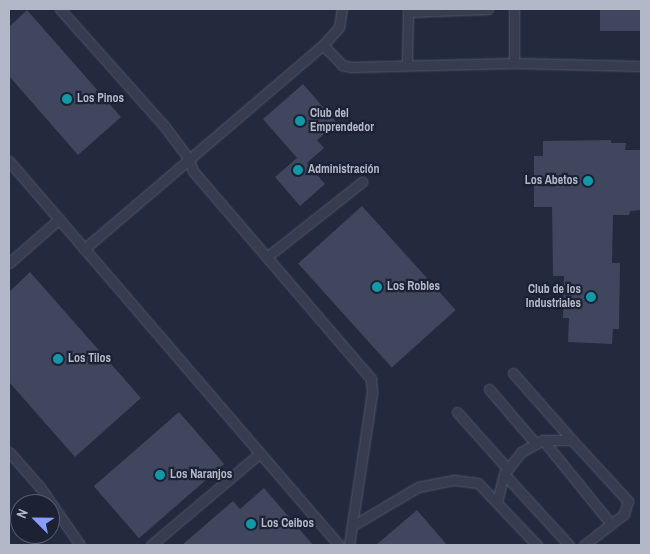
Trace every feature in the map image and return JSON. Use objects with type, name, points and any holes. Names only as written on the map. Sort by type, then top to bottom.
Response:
[{"type":"lane","points":[[60,9],[189,158],[193,170],[372,380],[349,545]]},
{"type":"lane","points":[[84,249],[323,45],[339,27],[342,9]]},
{"type":"lane","points":[[407,63],[408,10],[488,9]]},
{"type":"lane","points":[[514,9],[514,63]]},
{"type":"lane","points":[[323,45],[342,65],[350,67],[407,63],[641,66]]},
{"type":"lane","points":[[9,161],[338,545]]},
{"type":"lane","points":[[268,256],[362,182]]},
{"type":"lane","points":[[9,263],[59,219]]},
{"type":"lane","points":[[513,373],[628,501],[624,514],[584,545]]},
{"type":"lane","points":[[489,389],[540,442],[611,524]]},
{"type":"lane","points":[[457,412],[569,545]]},
{"type":"lane","points":[[497,502],[506,471],[521,452],[540,442],[572,440]]},
{"type":"lane","points":[[9,452],[40,487],[80,545]]},
{"type":"lane","points":[[151,545],[259,454]]},
{"type":"lane","points":[[352,526],[418,487],[436,482],[478,483],[537,545]]},
{"type":"building","points":[[600,9],[641,9],[641,31],[600,31]]},
{"type":"building","name":"Los Pinos","points":[[27,10],[121,117],[78,155],[9,76],[9,27]]},
{"type":"building","name":"Club del Emprendedor","points":[[303,84],[337,123],[317,140],[324,148],[307,163],[325,184],[300,206],[275,177],[297,158],[263,119]]},
{"type":"building","points":[[611,140],[611,143],[626,143],[625,150],[641,150],[641,210],[630,211],[629,215],[613,215],[612,263],[620,263],[619,329],[613,329],[612,344],[568,342],[569,318],[563,318],[564,276],[553,276],[552,207],[534,207],[534,156],[543,156],[543,141]]},
{"type":"building","name":"Los Robles","points":[[362,206],[456,310],[392,368],[298,264]]},
{"type":"building","name":"Los Tilos","points":[[30,272],[141,398],[75,457],[9,382],[9,292]]},
{"type":"building","name":"Los Naranjos","points":[[179,412],[224,464],[139,538],[94,486]]},
{"type":"building","name":"Los Ceibos","points":[[264,488],[313,545],[182,545],[233,501],[240,509]]},
{"type":"building","points":[[417,510],[447,545],[376,545]]},
{"type":"place","name":"Los Pinos","points":[[67,99]]},
{"type":"place","name":"Club del Emprendedor","points":[[300,121]]},
{"type":"place","name":"Administración","points":[[298,170]]},
{"type":"place","name":"Los Abetos","points":[[588,181]]},
{"type":"place","name":"Los Robles","points":[[377,287]]},
{"type":"place","name":"Club de los Industriales","points":[[591,297]]},
{"type":"place","name":"Los Tilos","points":[[58,359]]},
{"type":"place","name":"Los Naranjos","points":[[160,475]]},
{"type":"place","name":"Los Ceibos","points":[[251,524]]}]
